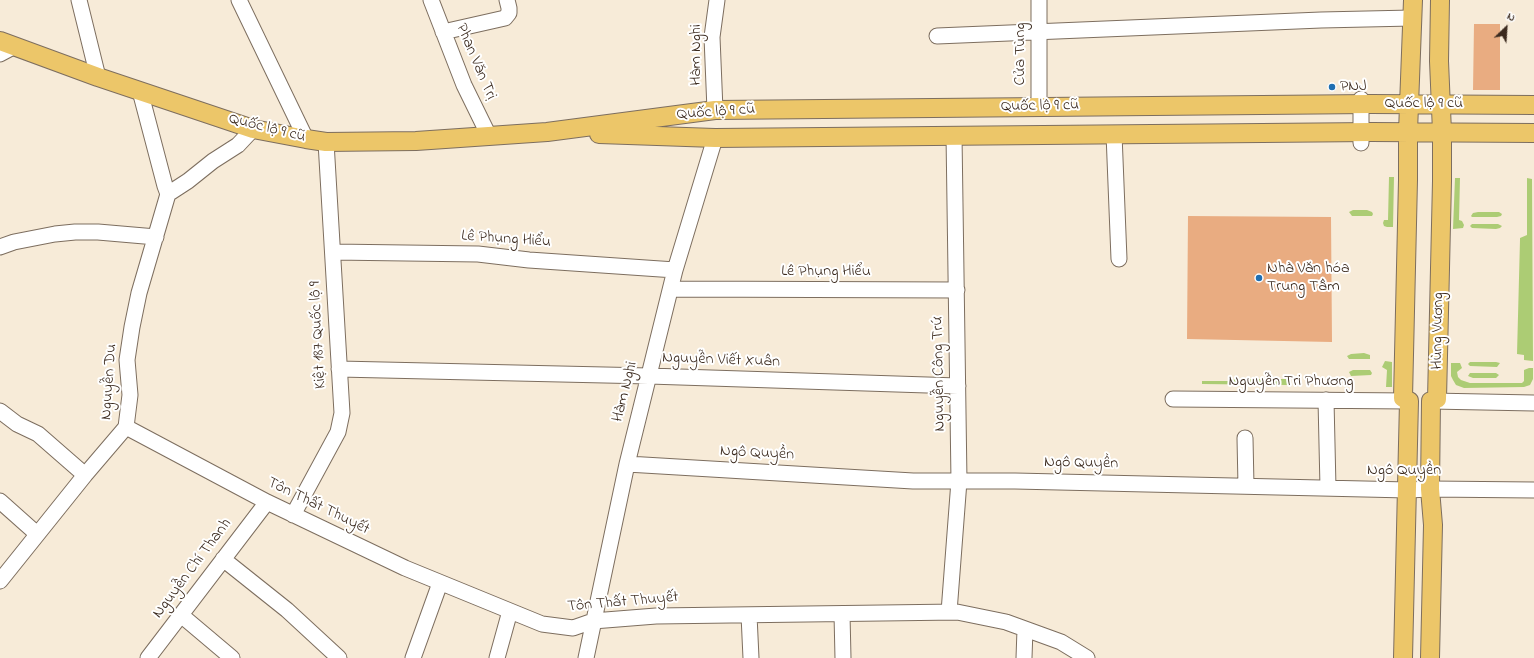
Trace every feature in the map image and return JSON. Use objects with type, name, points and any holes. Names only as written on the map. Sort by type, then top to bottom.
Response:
[{"type":"main road","points":[[1403,658],[1405,524],[1408,490],[1406,399],[1408,132],[1413,0]]},
{"type":"main road","name":"Hùng Vương","points":[[1430,658],[1433,524],[1430,489],[1442,132],[1439,61],[1440,0]]},
{"type":"main road","name":"Quốc lộ 9 cũ","points":[[5,47],[253,129],[306,140],[326,142],[416,141],[546,132],[715,110],[1361,102],[1534,105]]},
{"type":"main road","points":[[1114,106],[1114,134]]},
{"type":"main road","points":[[1038,135],[1039,107]]},
{"type":"main road","points":[[954,136],[955,108]]},
{"type":"main road","points":[[715,110],[715,138]]},
{"type":"main road","name":"Quốc lộ 9 cũ","points":[[546,132],[715,138],[1114,134],[1361,137],[1408,132],[1534,133]]},
{"type":"main road","points":[[1406,399],[1434,400]]},
{"type":"street","points":[[239,0],[306,140]]},
{"type":"street","name":"Phan Văn Trị","points":[[431,0],[464,85],[489,136]]},
{"type":"street","points":[[443,32],[505,18],[509,13],[507,0]]},
{"type":"street","name":"Hàm Nghi","points":[[715,110],[712,36],[717,0]]},
{"type":"street","name":"Cửa Tùng","points":[[1039,0],[1039,107]]},
{"type":"street","points":[[83,1],[98,77]]},
{"type":"street","points":[[937,36],[1321,20],[1412,18]]},
{"type":"street","points":[[140,91],[164,186],[168,194],[188,181],[213,161],[238,145],[253,129]]},
{"type":"street","points":[[1361,102],[1361,137]]},
{"type":"street","points":[[1114,134],[1119,259]]},
{"type":"street","name":"Nguyễn Công Trứ","points":[[949,612],[959,481],[954,136]]},
{"type":"street","name":"Hàm Nghi","points":[[586,658],[627,464],[676,270],[715,138]]},
{"type":"street","name":"Kiệt 187 Quốc lộ 9","points":[[293,515],[338,432],[342,413],[326,142]]},
{"type":"street","name":"Nguyễn Du","points":[[0,581],[85,475],[126,427],[130,395],[127,360],[139,293],[168,194]]},
{"type":"street","points":[[7,244],[55,234],[76,232],[98,232],[156,237]]},
{"type":"street","name":"Lê Phụng Hiểu","points":[[333,252],[478,254],[529,260],[676,270]]},
{"type":"street","name":"Lê Phụng Hiểu","points":[[671,289],[957,290]]},
{"type":"street","name":"Nguyễn Viết Xuân","points":[[339,370],[649,376],[958,386]]},
{"type":"street","name":"Nguyễn Tri Phương","points":[[1173,399],[1406,399]]},
{"type":"street","points":[[1326,400],[1328,488]]},
{"type":"street","points":[[1434,400],[1534,403]]},
{"type":"street","points":[[0,411],[10,420],[38,434],[85,475]]},
{"type":"street","name":"Tôn Thất Thuyết","points":[[126,427],[293,515],[405,568],[542,624],[573,628],[593,621],[656,616],[958,612],[1006,622],[1061,642],[1086,658]]},
{"type":"street","points":[[1244,438],[1246,486]]},
{"type":"street","name":"Ngô Quyền","points":[[627,464],[912,481],[1015,481],[1408,490],[1534,490]]},
{"type":"street","points":[[0,501],[37,534]]},
{"type":"street","name":"Nguyễn Chí Thanh","points":[[148,658],[266,502]]},
{"type":"street","points":[[223,560],[287,610],[339,658]]},
{"type":"street","points":[[413,658],[440,583]]},
{"type":"street","points":[[498,658],[510,611]]},
{"type":"street","points":[[842,614],[843,658]]},
{"type":"street","points":[[181,615],[232,658]]},
{"type":"street","points":[[749,615],[751,658]]},
{"type":"street","points":[[1024,658],[1025,629]]},
{"type":"green space","points":[[1389,177],[1394,177],[1393,227],[1384,226],[1383,223],[1384,220],[1388,220]]},
{"type":"green space","points":[[1455,178],[1460,178],[1459,220],[1462,221],[1464,225],[1463,228],[1453,229]]},
{"type":"green space","points":[[1527,178],[1532,179],[1533,361],[1524,360],[1524,355],[1517,354],[1520,238],[1527,235]]},
{"type":"green space","points":[[1353,210],[1367,210],[1373,214],[1372,216],[1352,216],[1349,212]]},
{"type":"green space","points":[[1499,212],[1502,214],[1501,216],[1497,217],[1471,216],[1473,213]]},
{"type":"green space","points":[[1472,224],[1498,224],[1502,226],[1496,229],[1472,228],[1470,226]]},
{"type":"green space","points":[[1364,353],[1370,355],[1370,359],[1349,359],[1347,356],[1351,354]]},
{"type":"green space","points":[[1385,361],[1392,362],[1392,387],[1386,387],[1387,370],[1382,367]]},
{"type":"green space","points":[[1470,362],[1500,363],[1497,367],[1470,366],[1468,364]]},
{"type":"green space","points":[[1451,363],[1460,363],[1462,368],[1457,372],[1458,377],[1461,380],[1470,383],[1522,383],[1524,381],[1524,370],[1529,368],[1533,368],[1533,379],[1530,385],[1524,387],[1464,388],[1456,385],[1453,380],[1451,376]]},
{"type":"green space","points":[[1353,370],[1370,370],[1372,373],[1371,375],[1351,376],[1349,372]]},
{"type":"green space","points":[[1470,373],[1496,373],[1499,375],[1496,378],[1473,378],[1468,376]]},
{"type":"green space","points":[[1235,379],[1287,379],[1287,385],[1202,384],[1202,381],[1231,381]]},
{"type":"building","points":[[1474,24],[1500,24],[1500,90],[1473,90]]},
{"type":"building","name":"Nhà Văn hóa Trung Tâm","points":[[1188,216],[1331,217],[1332,342],[1187,339]]},
{"type":"place","name":"PNJ","points":[[1332,87]]},
{"type":"place","name":"Nhà Văn hóa Trung Tâm","points":[[1259,278]]}]
